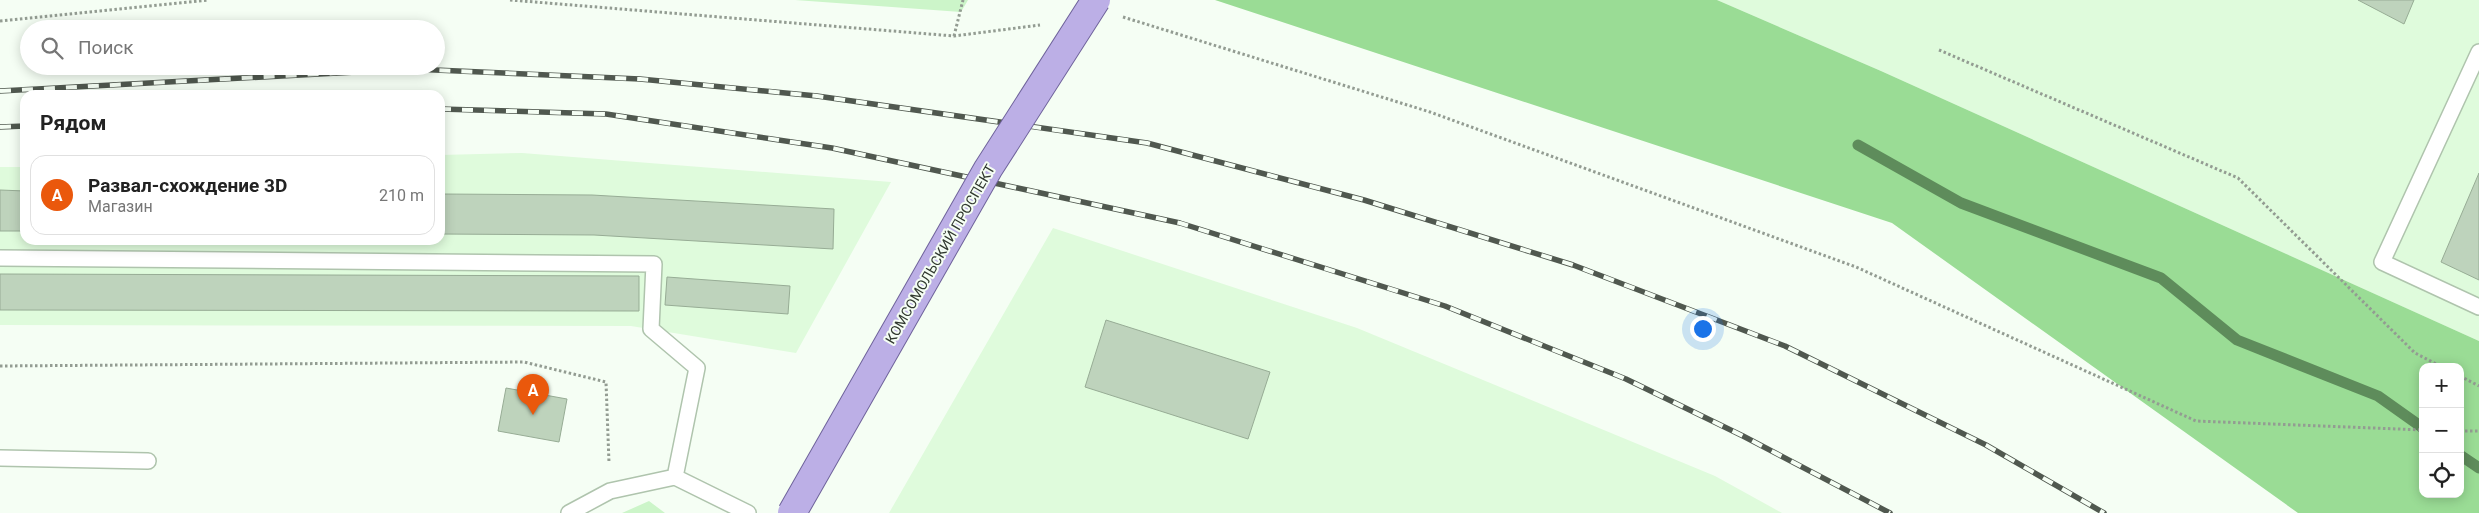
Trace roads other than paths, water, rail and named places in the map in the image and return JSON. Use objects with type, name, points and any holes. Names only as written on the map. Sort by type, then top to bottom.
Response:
[{"type":"main road","name":"КОМСОМОЛЬСКИЙ ПРОСПЕКТ","points":[[792,513],[988,169],[1096,0]]},
{"type":"lane","points":[[2479,52],[2382,262],[2479,307]]},
{"type":"lane","points":[[0,258],[654,264],[651,330],[697,368],[675,477]]},
{"type":"lane","points":[[0,458],[148,460]]},
{"type":"lane","points":[[569,513],[610,491],[675,477],[748,513]]},
{"type":"waterway","points":[[1858,145],[1961,203],[2161,278],[2237,340],[2378,396],[2419,425]]},
{"type":"waterway","points":[[2464,458],[2479,468]]},
{"type":"railway","points":[[445,70],[640,79],[817,96],[1147,143],[1364,200],[1573,265],[1785,346],[1986,445],[2104,513]]},
{"type":"railway","points":[[0,91],[300,75]]},
{"type":"railway","points":[[445,109],[606,114],[832,148],[1180,223],[1445,306],[1626,379],[1743,436],[1890,513]]},
{"type":"railway","points":[[0,127],[20,126]]},
{"type":"place","name":"Развал-схождение 3D","points":[[533,415]]}]
